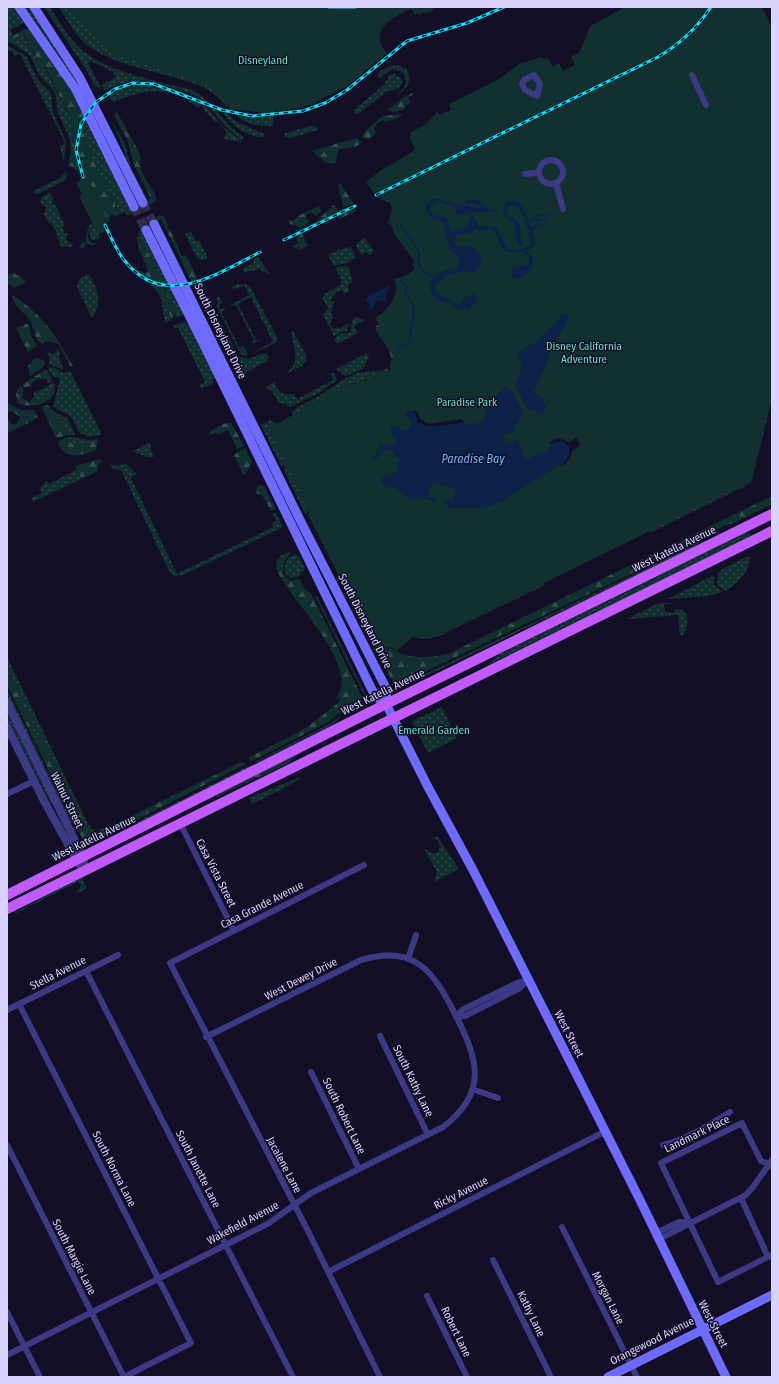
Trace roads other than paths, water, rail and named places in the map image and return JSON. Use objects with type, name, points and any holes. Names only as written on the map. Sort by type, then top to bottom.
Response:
[{"type":"main road","points":[[19,7],[75,88],[134,207]]},
{"type":"main road","points":[[34,7],[87,89],[143,203]]},
{"type":"main road","name":"South Disneyland Drive","points":[[154,224],[304,528],[387,690],[386,704]]},
{"type":"main road","name":"South Disneyland Drive","points":[[146,230],[193,325],[204,343],[295,534],[375,696],[386,704]]},
{"type":"main road","name":"West Katella Avenue","points":[[7,895],[386,704],[772,514]]},
{"type":"main road","points":[[295,534],[304,528]]},
{"type":"main road","points":[[7,910],[85,870],[772,531]]},
{"type":"main road","name":"West Street","points":[[386,704],[431,794],[473,870],[604,1132],[658,1236],[702,1330],[726,1377]]},
{"type":"main road","name":"Orangewood Avenue","points":[[608,1377],[772,1295]]},
{"type":"street","points":[[692,75],[706,105]]},
{"type":"street","points":[[548,160],[556,161],[561,166],[562,176],[556,183],[549,184],[543,181],[539,174],[543,163],[548,160]]},
{"type":"street","points":[[561,166],[568,163]]},
{"type":"street","points":[[525,174],[534,173]]},
{"type":"street","points":[[556,183],[563,209]]},
{"type":"street","name":"Walnut Street","points":[[7,702],[85,870]]},
{"type":"street","name":"Walnut Street","points":[[7,727],[34,781],[79,858]]},
{"type":"street","points":[[7,794],[34,781]]},
{"type":"street","name":"Casa Vista Street","points":[[180,823],[234,931]]},
{"type":"street","name":"Casa Grande Avenue","points":[[170,963],[364,865]]},
{"type":"street","points":[[408,959],[416,935]]},
{"type":"street","name":"Stella Avenue","points":[[7,1010],[118,955]]},
{"type":"street","name":"West Dewey Drive","points":[[206,1037],[361,960],[384,956],[408,959]]},
{"type":"street","name":"Wakefield Avenue","points":[[7,1355],[278,1218],[311,1193],[443,1127],[458,1114],[466,1104],[472,1089],[475,1072],[473,1053],[456,1017],[434,978],[424,968],[408,959]]},
{"type":"street","name":"Jacalene Lane","points":[[170,963],[206,1037],[294,1205],[380,1377]]},
{"type":"street","name":"South Janette Lane","points":[[86,971],[293,1377]]},
{"type":"street","points":[[456,1017],[462,1010],[517,983],[528,980]]},
{"type":"street","name":"South Norma Lane","points":[[19,1004],[191,1343],[124,1377]]},
{"type":"street","name":"South Kathy Lane","points":[[380,1036],[428,1135]]},
{"type":"street","name":"South Robert Lane","points":[[311,1072],[359,1169]]},
{"type":"street","points":[[472,1089],[498,1098]]},
{"type":"street","points":[[663,1145],[678,1141],[695,1133],[730,1112]]},
{"type":"street","name":"Landmark Place","points":[[691,1223],[661,1163],[742,1123],[761,1161],[771,1164]]},
{"type":"street","name":"Ricky Avenue","points":[[328,1272],[604,1132]]},
{"type":"street","name":"South Margie Lane","points":[[7,1146],[124,1377]]},
{"type":"street","points":[[658,1236],[679,1222],[691,1223],[740,1198],[749,1192],[771,1164]]},
{"type":"street","points":[[691,1223],[718,1282],[770,1256],[740,1198]]},
{"type":"street","name":"Morgan Lane","points":[[562,1227],[637,1377]]},
{"type":"street","name":"Kathy Lane","points":[[493,1260],[551,1377]]},
{"type":"street","name":"Robert Lane","points":[[427,1296],[467,1377]]},
{"type":"street","points":[[7,1312],[40,1377]]},
{"type":"water","points":[[432,199],[480,209],[480,205],[472,203],[468,205],[465,203],[468,199],[481,201],[485,208],[488,207],[494,210],[497,208],[496,212],[468,212],[462,217],[462,215],[456,214],[456,207],[439,202],[433,204],[430,209],[433,215],[446,217],[452,232],[466,227],[472,214],[479,226],[496,227],[505,244],[511,250],[522,249],[532,245],[523,215],[518,207],[510,205],[506,211],[507,214],[519,222],[522,245],[519,246],[516,239],[514,223],[503,215],[506,203],[512,200],[518,201],[527,216],[534,237],[534,247],[525,251],[532,257],[533,265],[530,272],[516,280],[512,277],[511,273],[513,269],[527,265],[529,258],[523,251],[513,252],[503,249],[498,237],[491,229],[482,231],[474,229],[472,232],[457,235],[454,240],[456,246],[469,246],[478,251],[481,261],[478,268],[472,272],[462,272],[448,276],[440,280],[435,287],[437,293],[445,298],[450,298],[452,303],[458,305],[462,303],[461,300],[474,293],[477,295],[477,300],[468,310],[464,308],[459,310],[458,307],[455,309],[451,303],[437,300],[430,287],[431,282],[439,273],[445,270],[458,268],[459,255],[451,253],[451,249],[449,249],[443,222],[430,217],[427,213],[426,204]]},
{"type":"water","points":[[389,285],[390,288],[386,294],[386,300],[376,301],[372,309],[368,309],[370,304],[367,303],[366,300],[368,296]]},
{"type":"water","points":[[563,314],[570,316],[548,353],[551,355],[533,393],[544,399],[543,403],[545,404],[549,401],[543,413],[528,410],[515,385],[523,366],[517,353],[539,340]]},
{"type":"water","name":"Paradise Bay","points":[[507,386],[509,391],[512,390],[523,412],[521,413],[518,423],[514,425],[515,431],[504,436],[502,440],[503,443],[507,444],[517,439],[524,457],[528,459],[540,452],[544,453],[549,450],[550,444],[558,440],[568,444],[577,439],[564,462],[508,497],[508,499],[484,508],[448,508],[448,504],[444,503],[445,498],[453,500],[456,489],[432,482],[428,495],[432,498],[437,497],[435,501],[421,498],[418,500],[409,499],[396,488],[388,488],[381,482],[383,477],[396,472],[398,468],[397,462],[399,461],[398,457],[395,458],[393,455],[395,453],[390,450],[388,452],[384,450],[379,452],[380,454],[375,461],[372,458],[380,448],[379,442],[386,445],[396,443],[397,439],[394,438],[389,427],[395,426],[403,431],[409,428],[411,422],[405,415],[406,411],[417,411],[420,419],[429,424],[462,419],[466,424],[477,423],[478,425],[487,415],[484,408]]},
{"type":"waterway","points":[[533,220],[536,214],[549,216]]},
{"type":"waterway","points":[[536,226],[539,219]]},
{"type":"waterway","points":[[531,220],[546,220]]},
{"type":"waterway","points":[[399,222],[413,241],[419,253],[419,265],[421,269],[425,273],[434,277]]},
{"type":"waterway","points":[[531,228],[547,224]]},
{"type":"waterway","points":[[400,281],[407,287],[405,293],[414,310],[412,321],[413,326],[410,331],[411,340],[405,346]]},
{"type":"waterway","points":[[398,350],[401,346],[406,346]]},
{"type":"waterway","points":[[20,418],[28,417]]},
{"type":"tunnel","points":[[143,203],[154,224]]},
{"type":"tunnel","points":[[134,207],[146,230]]},
{"type":"railway","points":[[329,7],[355,7]]},
{"type":"railway","points":[[83,177],[76,150],[81,124],[95,103],[115,89],[133,83],[154,84],[222,110],[252,116],[303,111],[325,103],[347,90],[407,41],[467,23],[504,7]]},
{"type":"railway","points":[[376,195],[658,57],[674,47],[688,35],[711,7]]},
{"type":"railway","points":[[284,240],[355,206]]},
{"type":"railway","points":[[105,225],[121,256],[140,275],[156,283],[173,286],[209,278],[260,252]]},
{"type":"park label","name":"Disneyland","points":[[263,60]]},
{"type":"park label","name":"Disney California Adventure","points":[[584,352]]},
{"type":"park label","name":"Paradise Park","points":[[467,402]]},
{"type":"park label","name":"Emerald Garden","points":[[434,730]]}]
